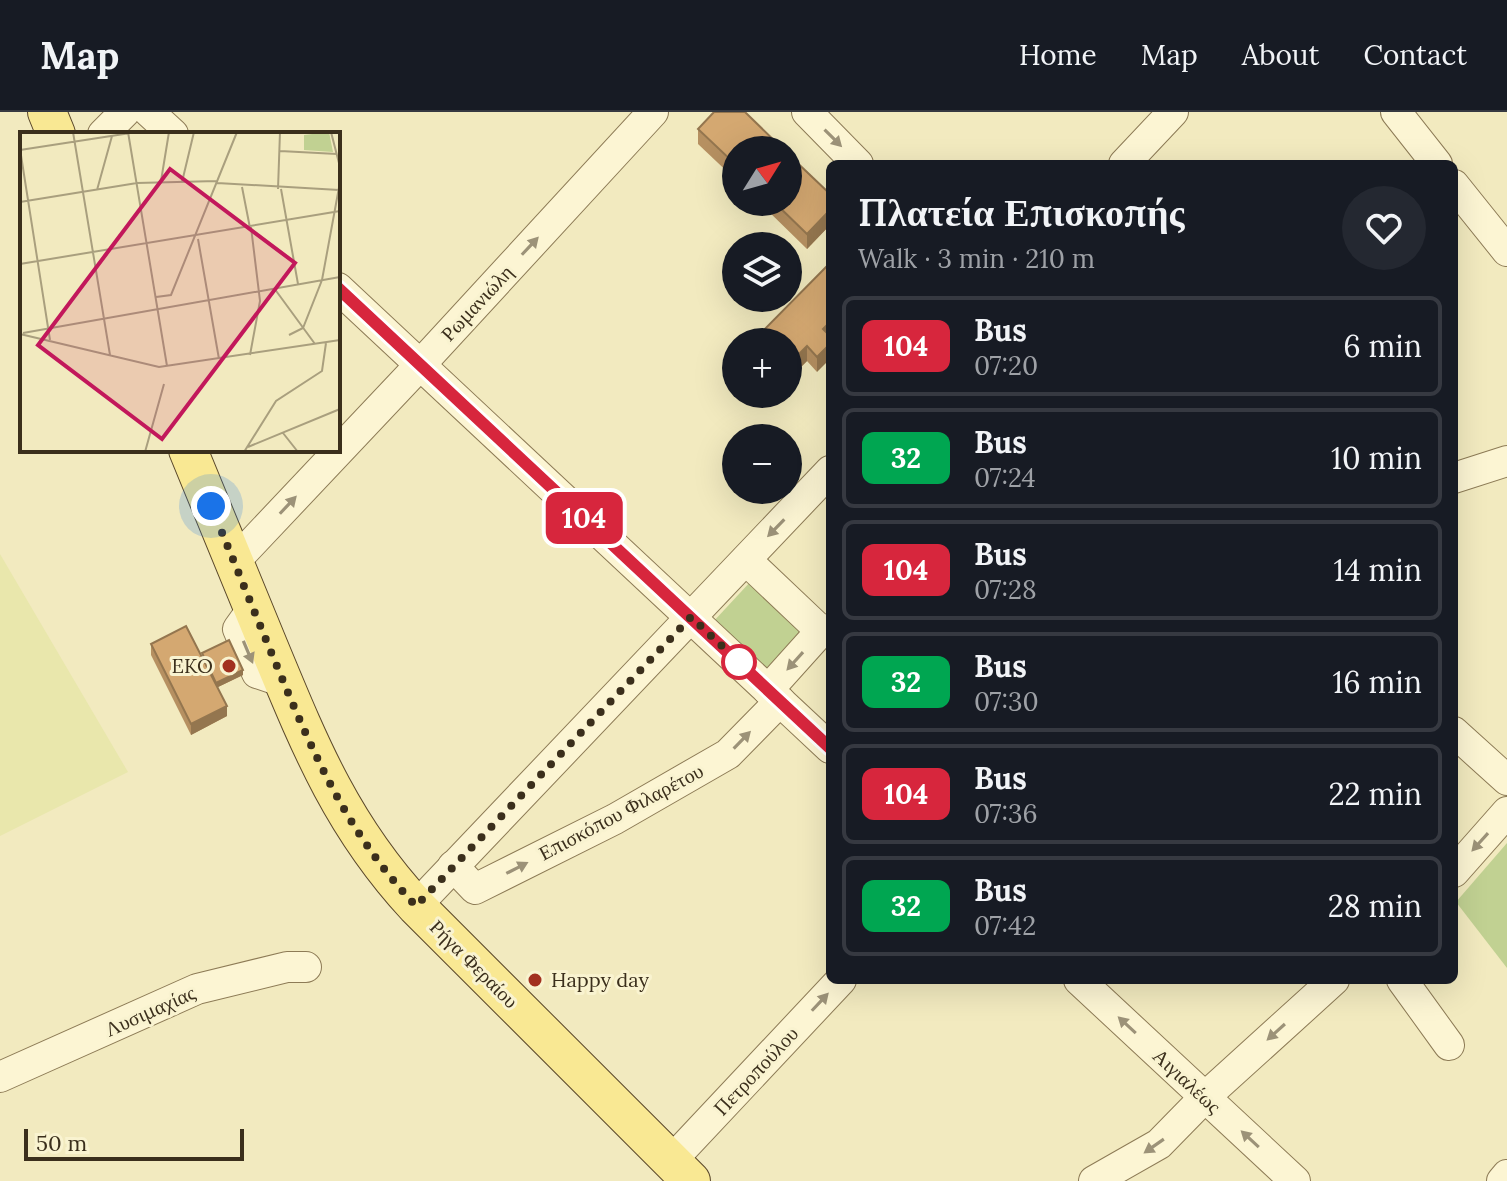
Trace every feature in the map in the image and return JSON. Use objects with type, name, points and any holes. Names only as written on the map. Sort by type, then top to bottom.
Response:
[{"type":"main road","points":[[47,112],[55,132]]},
{"type":"main road","name":"Ρήγα Φεραίου","points":[[189,452],[318,764],[380,865],[416,906],[681,1171]]},
{"type":"street","points":[[105,132],[125,112]]},
{"type":"street","points":[[149,112],[171,132]]},
{"type":"street","name":"Ρωμανιώλη","points":[[340,450],[653,112]]},
{"type":"street","points":[[807,112],[854,160]]},
{"type":"street","points":[[1128,160],[1173,112]]},
{"type":"street","points":[[1396,112],[1434,160]]},
{"type":"street","points":[[1458,189],[1501,233]]},
{"type":"street","points":[[340,290],[826,744]]},
{"type":"street","name":"Ρωμανιώλη","points":[[234,562],[338,452]]},
{"type":"street","points":[[1458,477],[1507,461]]},
{"type":"street","points":[[416,906],[826,475]]},
{"type":"street","points":[[746,560],[826,630],[774,696]]},
{"type":"street","name":"Επισκόπου Φιλαρέτου","points":[[453,866],[475,889],[615,819],[728,754],[774,696]]},
{"type":"street","points":[[1458,736],[1507,780]]},
{"type":"street","points":[[1458,867],[1507,812]]},
{"type":"street","name":"Λυσιμαχίας","points":[[0,1077],[197,989],[287,967],[306,967]]},
{"type":"street","name":"Πετροπούλου","points":[[681,1171],[838,984]]},
{"type":"street","name":"Αιγιαλέως","points":[[1083,984],[1286,1177]]},
{"type":"street","points":[[1094,1181],[1159,1144],[1205,1097],[1330,984]]},
{"type":"street","points":[[1405,984],[1449,1045]]},
{"type":"street","points":[[1502,1181],[1507,1175]]},
{"type":"shaded area","points":[[0,554],[128,772],[0,836]]},
{"type":"green space","points":[[752,580],[808,632],[769,674],[713,622]]},
{"type":"green space","points":[[1507,843],[1507,968],[1458,905],[1458,900]]},
{"type":"building","points":[[714,112],[745,112],[770,136],[722,136],[722,152],[698,129]]},
{"type":"building","points":[[802,167],[826,190],[826,214],[807,234],[788,216],[802,216]]},
{"type":"building","points":[[826,267],[826,326],[823,329],[826,332],[826,348],[817,357],[807,346],[802,351],[802,328],[766,328],[782,312],[802,312],[802,291]]},
{"type":"building","points":[[186,626],[227,706],[191,724],[151,644]]},
{"type":"building","points":[[229,640],[243,670],[216,683],[202,653]]},
{"type":"bus line","name":"104","points":[[340,290],[826,744]]},
{"type":"place","name":"EKO","points":[[229,666]]},
{"type":"place","name":"Happy day","points":[[535,980]]},
{"type":"route","points":[[211,506],[318,764],[363,841],[416,906],[691,617],[739,662]]}]
